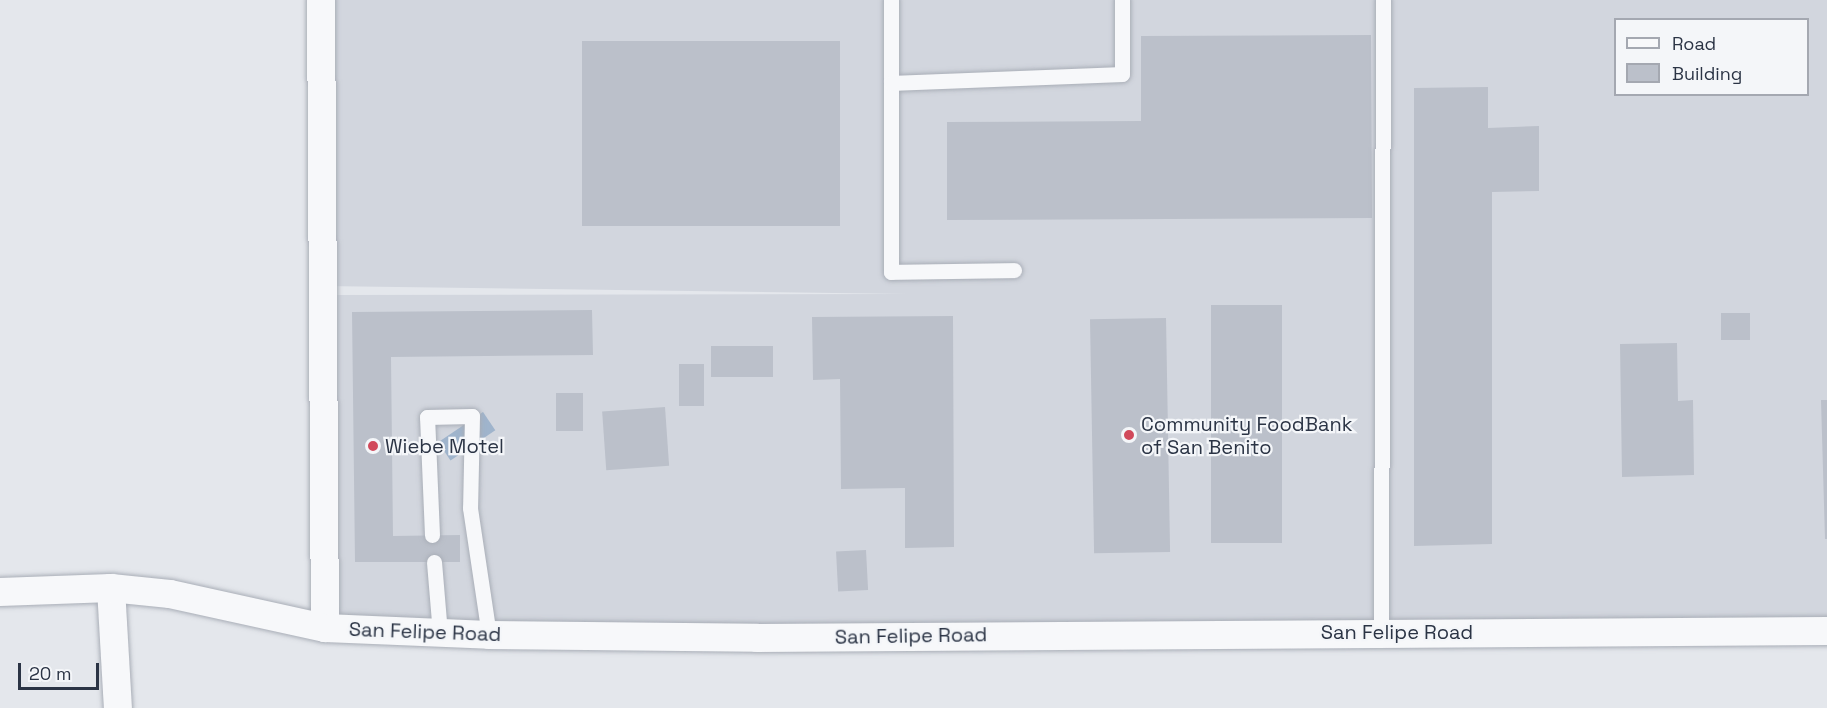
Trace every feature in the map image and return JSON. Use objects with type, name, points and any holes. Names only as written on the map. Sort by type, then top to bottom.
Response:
[{"type":"street","points":[[321,0],[325,628]]},
{"type":"street","points":[[111,588],[117,708]]},
{"type":"street","name":"San Felipe Road","points":[[0,592],[111,588],[170,594],[325,628],[440,634],[758,638],[1381,632],[1827,631]]},
{"type":"lane","points":[[891,0],[891,272],[1014,270]]},
{"type":"lane","points":[[891,83],[1122,74],[1122,0]]},
{"type":"lane","points":[[1381,632],[1383,0]]},
{"type":"lane","points":[[432,535],[427,417],[472,416],[470,508],[489,635]]},
{"type":"lane","points":[[434,562],[440,634]]},
{"type":"shaded area","points":[[321,0],[1827,0],[1827,631],[338,637],[331,295],[907,294],[323,286]]},
{"type":"water","points":[[483,412],[495,430],[451,460],[438,442]]},
{"type":"building","points":[[1371,35],[1372,218],[947,220],[947,122],[1141,121],[1141,36]]},
{"type":"building","points":[[582,41],[840,41],[840,226],[582,226]]},
{"type":"building","points":[[1488,87],[1488,128],[1539,126],[1539,191],[1492,192],[1492,544],[1414,546],[1414,88]]},
{"type":"building","points":[[1211,305],[1282,305],[1282,543],[1211,543]]},
{"type":"building","name":"Wiebe Motel","points":[[592,310],[593,355],[391,357],[393,536],[460,535],[460,562],[355,562],[352,312]]},
{"type":"building","points":[[1721,313],[1750,313],[1750,340],[1721,340]]},
{"type":"building","points":[[953,316],[954,547],[905,548],[905,488],[841,489],[840,379],[813,380],[812,317]]},
{"type":"building","name":"Community FoodBank of San Benito","points":[[1166,318],[1170,552],[1094,553],[1090,319]]},
{"type":"building","points":[[1677,343],[1678,401],[1693,400],[1694,475],[1622,477],[1620,344]]},
{"type":"building","points":[[711,346],[773,346],[773,377],[711,377]]},
{"type":"building","points":[[679,364],[704,364],[704,406],[679,406]]},
{"type":"building","points":[[556,393],[583,393],[583,431],[556,431]]},
{"type":"building","points":[[1821,400],[1827,400],[1827,539],[1825,539]]},
{"type":"building","points":[[665,407],[669,466],[606,470],[602,411]]},
{"type":"building","points":[[866,550],[868,590],[838,592],[836,552]]},
{"type":"place","name":"Community FoodBank of San Benito","points":[[1129,435]]},
{"type":"place","name":"Wiebe Motel","points":[[373,446]]}]
